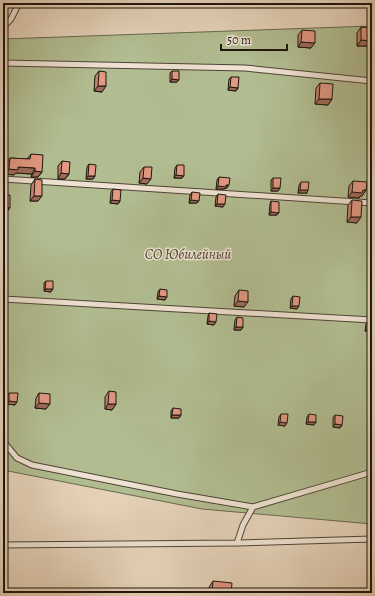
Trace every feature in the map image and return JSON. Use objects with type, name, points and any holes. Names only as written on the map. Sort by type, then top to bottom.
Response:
[{"type":"lane","points":[[3,27],[11,19],[19,3]]},
{"type":"lane","points":[[3,63],[245,68],[372,80]]},
{"type":"lane","points":[[3,179],[372,203]]},
{"type":"lane","points":[[3,299],[372,320]]},
{"type":"lane","points":[[3,441],[17,458],[32,465],[178,494],[253,507],[372,472]]},
{"type":"lane","points":[[237,543],[243,525],[253,507]]},
{"type":"lane","points":[[3,545],[237,543],[372,539]]},
{"type":"green space","name":"СО Юбилейный","points":[[372,26],[372,524],[202,509],[3,470],[3,39]]},
{"type":"building","points":[[361,27],[372,28],[372,41],[361,40]]},
{"type":"building","points":[[302,30],[315,31],[315,43],[301,42]]},
{"type":"building","points":[[99,71],[106,72],[106,86],[98,86]]},
{"type":"building","points":[[172,71],[179,71],[179,80],[172,79]]},
{"type":"building","points":[[231,77],[239,77],[238,88],[230,87]]},
{"type":"building","points":[[320,83],[333,84],[332,99],[319,99]]},
{"type":"building","points":[[31,154],[43,155],[42,172],[35,171],[35,168],[18,167],[18,170],[9,169],[10,158],[30,159]]},
{"type":"building","points":[[62,161],[70,162],[69,174],[61,173]]},
{"type":"building","points":[[89,164],[96,165],[95,176],[88,176]]},
{"type":"building","points":[[177,165],[184,165],[184,176],[176,175]]},
{"type":"building","points":[[144,167],[152,167],[151,179],[143,178]]},
{"type":"building","points":[[219,177],[230,178],[229,185],[226,185],[226,187],[218,186]]},
{"type":"building","points":[[273,178],[281,178],[280,188],[273,188]]},
{"type":"building","points":[[35,179],[42,180],[42,196],[34,196]]},
{"type":"building","points":[[353,181],[367,182],[366,190],[363,190],[362,193],[352,192]]},
{"type":"building","points":[[301,182],[309,182],[308,190],[300,190]]},
{"type":"building","points":[[113,189],[121,190],[120,201],[112,200]]},
{"type":"building","points":[[192,192],[200,193],[199,201],[191,200]]},
{"type":"building","points":[[218,194],[226,195],[225,204],[217,204]]},
{"type":"building","points":[[3,195],[10,195],[10,208],[3,207]]},
{"type":"building","points":[[352,200],[362,201],[361,217],[351,217]]},
{"type":"building","points":[[271,201],[279,202],[279,213],[271,212]]},
{"type":"building","points":[[46,281],[53,281],[53,289],[45,289]]},
{"type":"building","points":[[160,289],[167,290],[167,297],[159,296]]},
{"type":"building","points":[[239,290],[248,291],[248,302],[238,301]]},
{"type":"building","points":[[293,296],[300,297],[299,306],[292,306]]},
{"type":"building","points":[[209,313],[217,314],[216,322],[209,321]]},
{"type":"building","points":[[237,317],[243,318],[243,327],[236,327]]},
{"type":"building","points":[[368,321],[372,321],[372,329],[367,329]]},
{"type":"building","points":[[109,391],[116,392],[116,404],[108,404]]},
{"type":"building","points":[[9,393],[18,393],[17,402],[9,401]]},
{"type":"building","points":[[39,393],[50,394],[50,404],[39,403]]},
{"type":"building","points":[[173,408],[181,409],[181,415],[172,415]]},
{"type":"building","points":[[281,414],[288,414],[287,423],[280,422]]},
{"type":"building","points":[[309,414],[316,415],[316,422],[308,422]]},
{"type":"building","points":[[335,415],[343,416],[342,425],[335,424]]},
{"type":"building","points":[[213,581],[232,583],[231,593],[212,593]]}]
